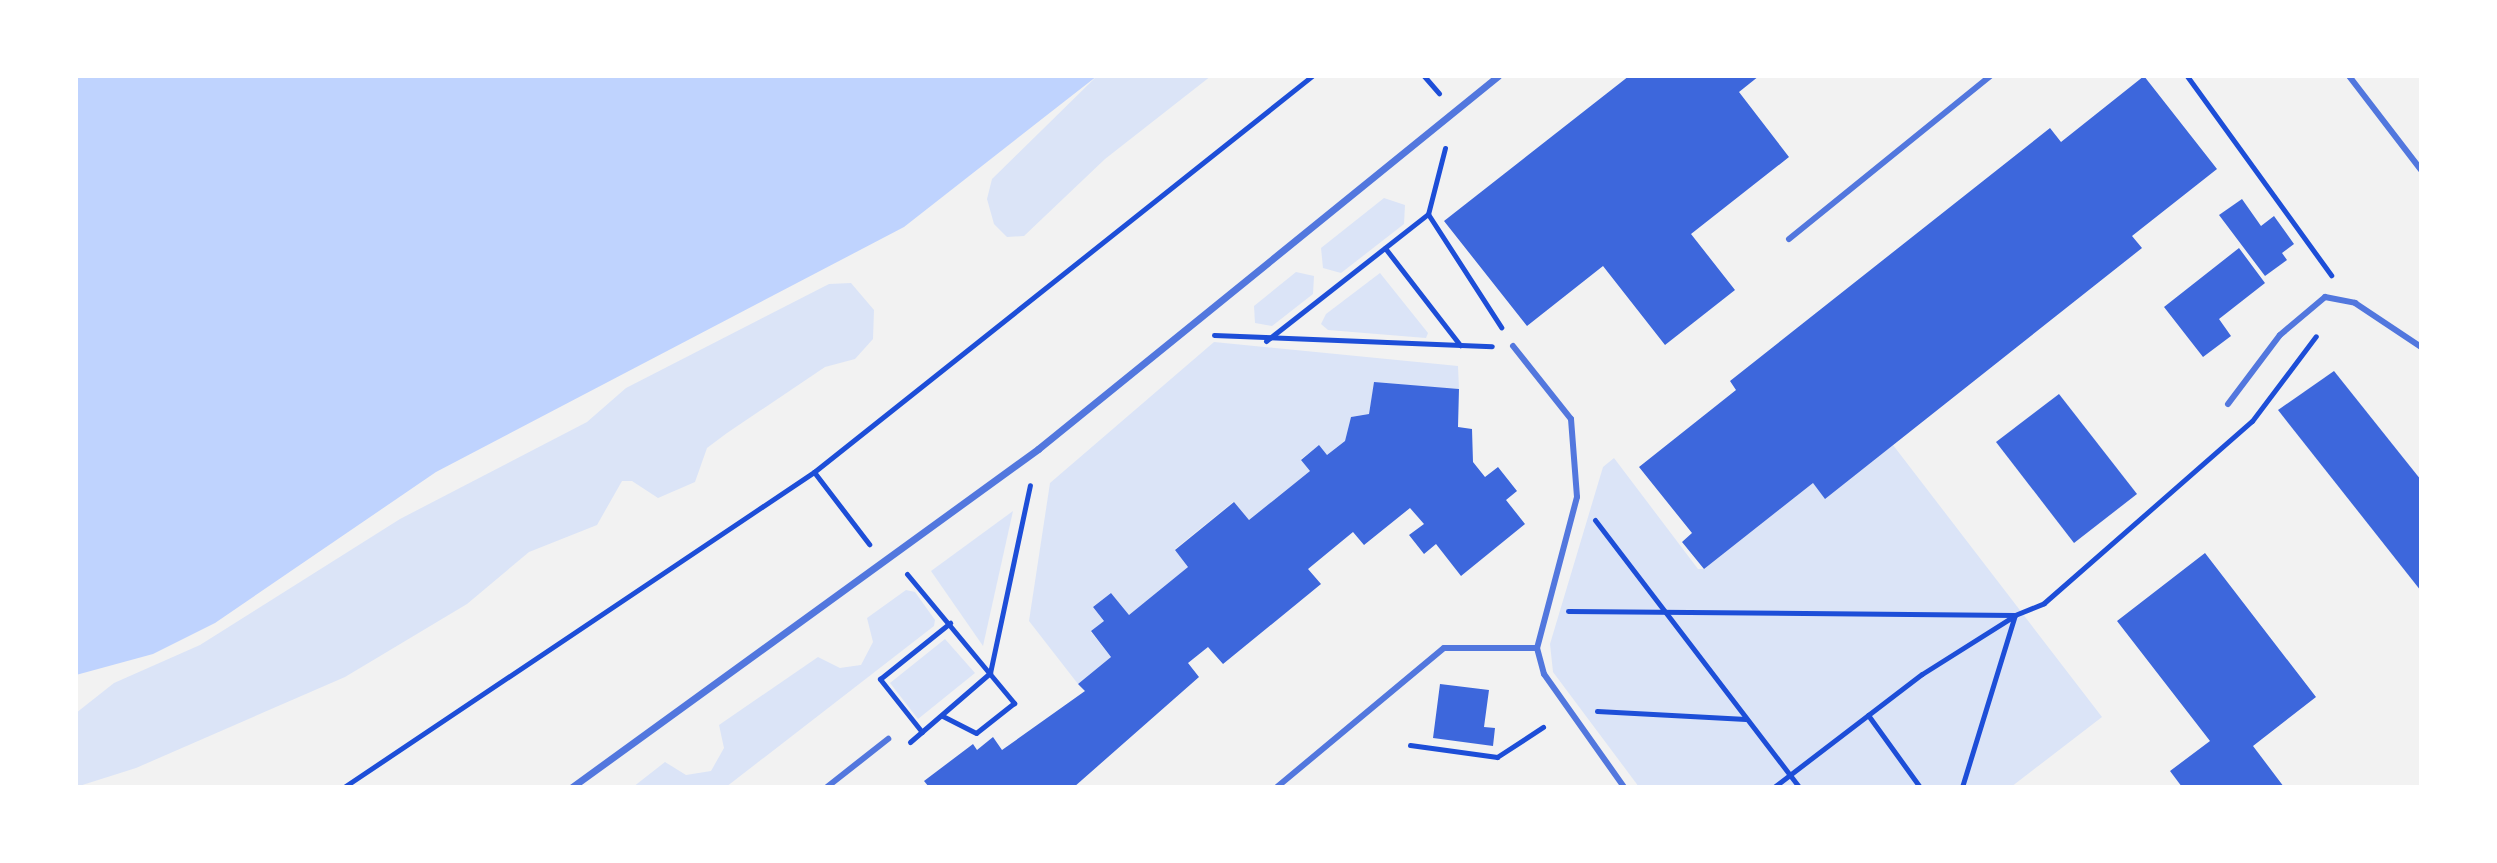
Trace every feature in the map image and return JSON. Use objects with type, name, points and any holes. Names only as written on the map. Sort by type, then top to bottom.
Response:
[{"type":"street","points":[[572,787],[884,564],[1038,449],[1498,76]]},
{"type":"lane","points":[[1789,239],[1990,76]]},
{"type":"lane","points":[[2349,76],[2421,170]]},
{"type":"lane","points":[[2228,404],[2280,335],[2325,297],[2355,303],[2421,347]]},
{"type":"lane","points":[[1513,346],[1571,419],[1577,497],[1544,611],[1537,648],[1544,674],[1624,787]]},
{"type":"lane","points":[[1277,787],[1444,648],[1537,648]]},
{"type":"lane","points":[[827,787],[888,739]]},
{"type":"path","points":[[344,787],[814,472],[1312,76]]},
{"type":"path","points":[[1424,76],[1444,100]]},
{"type":"path","points":[[2187,76],[2266,182]]},
{"type":"path","points":[[1266,341],[1428,214],[1455,112]]},
{"type":"path","points":[[1428,214],[1513,346]]},
{"type":"path","points":[[1385,248],[1460,345]]},
{"type":"path","points":[[1184,331],[1266,341],[1513,346]]},
{"type":"path","points":[[899,750],[990,673],[1038,449]]},
{"type":"path","points":[[814,472],[884,564],[912,576],[1014,703],[976,733],[942,716]]},
{"type":"path","points":[[1577,497],[1799,787]]},
{"type":"path","points":[[1544,611],[2018,612]]},
{"type":"path","points":[[1774,787],[1868,715],[2018,612]]},
{"type":"path","points":[[1962,787],[2018,612]]},
{"type":"path","points":[[922,732],[880,679],[950,623]]},
{"type":"path","points":[[1568,709],[1747,720]]},
{"type":"path","points":[[1868,715],[1920,787]]},
{"type":"path","points":[[1410,745],[1497,757],[1543,727]]},
{"type":"shaded area","points":[[1097,76],[1211,76],[1105,159],[1024,236],[1007,237],[994,224],[987,199],[992,179]]},
{"type":"shaded area","points":[[1384,198],[1405,205],[1404,224],[1341,273],[1323,268],[1321,248]]},
{"type":"shaded area","points":[[1296,272],[1314,276],[1313,294],[1272,326],[1255,323],[1254,306]]},
{"type":"shaded area","points":[[1380,273],[1428,333],[1426,338],[1328,330],[1321,324],[1326,314]]},
{"type":"shaded area","points":[[851,283],[874,310],[873,339],[855,359],[825,367],[707,448],[695,482],[658,498],[632,481],[622,481],[597,525],[529,552],[467,604],[345,677],[136,768],[76,787],[76,713],[114,683],[200,645],[400,519],[587,422],[626,388],[829,284]]},
{"type":"shaded area","points":[[1214,342],[1458,366],[1459,389],[1374,383],[1369,414],[1351,417],[1345,441],[1327,455],[1318,446],[1301,459],[1310,471],[1249,520],[1233,502],[1175,549],[1188,567],[1129,615],[1111,593],[1093,607],[1104,621],[1091,632],[1111,657],[1078,684],[1029,621],[1050,483]]},
{"type":"shaded area","points":[[1893,445],[2102,717],[2011,787],[1639,787],[1553,672],[1550,644],[1603,467],[1614,458],[1698,569],[1704,569],[1813,483],[1825,498]]},
{"type":"shaded area","points":[[1013,511],[983,646],[931,571]]},
{"type":"shaded area","points":[[906,590],[915,592],[935,620],[934,626],[726,787],[633,787],[665,762],[686,775],[711,771],[724,748],[719,725],[818,657],[840,668],[861,665],[873,642],[867,618]]},
{"type":"shaded area","points":[[945,639],[975,673],[918,719],[890,683]]},
{"type":"water","points":[[76,76],[1097,76],[904,227],[436,472],[215,623],[153,654],[76,675]]},
{"type":"building","points":[[1629,76],[1759,76],[1739,92],[1789,157],[1691,234],[1735,290],[1665,345],[1603,266],[1527,326],[1444,221]]},
{"type":"building","points":[[2144,76],[2217,169],[2132,236],[2142,248],[1825,499],[1813,483],[1704,569],[1682,542],[1692,533],[1639,467],[1736,390],[1730,381],[2050,128],[2061,142]]},
{"type":"building","points":[[2242,199],[2261,226],[2274,216],[2294,244],[2282,253],[2287,260],[2265,276],[2219,215]]},
{"type":"building","points":[[2239,248],[2265,283],[2219,319],[2231,336],[2203,357],[2164,307]]},
{"type":"building","points":[[2334,371],[2421,480],[2421,591],[2278,410]]},
{"type":"building","points":[[1374,382],[1459,389],[1458,427],[1472,429],[1473,462],[1485,477],[1498,467],[1517,491],[1506,500],[1525,524],[1461,576],[1436,544],[1424,554],[1409,535],[1424,524],[1410,508],[1364,545],[1353,532],[1308,569],[1321,584],[1223,664],[1208,647],[1188,663],[1199,677],[1074,787],[929,787],[924,781],[973,744],[977,750],[993,737],[1002,750],[1085,691],[1078,684],[1111,657],[1091,631],[1104,621],[1093,607],[1111,593],[1129,615],[1188,567],[1175,550],[1234,502],[1249,520],[1310,471],[1301,460],[1319,445],[1327,455],[1345,441],[1351,417],[1369,414]]},
{"type":"building","points":[[2059,394],[2137,494],[2074,543],[1996,442]]},
{"type":"building","points":[[2205,553],[2316,697],[2253,746],[2284,787],[2182,787],[2170,771],[2210,741],[2117,621]]},
{"type":"building","points":[[1440,684],[1489,690],[1484,727],[1495,728],[1493,746],[1433,738]]}]
